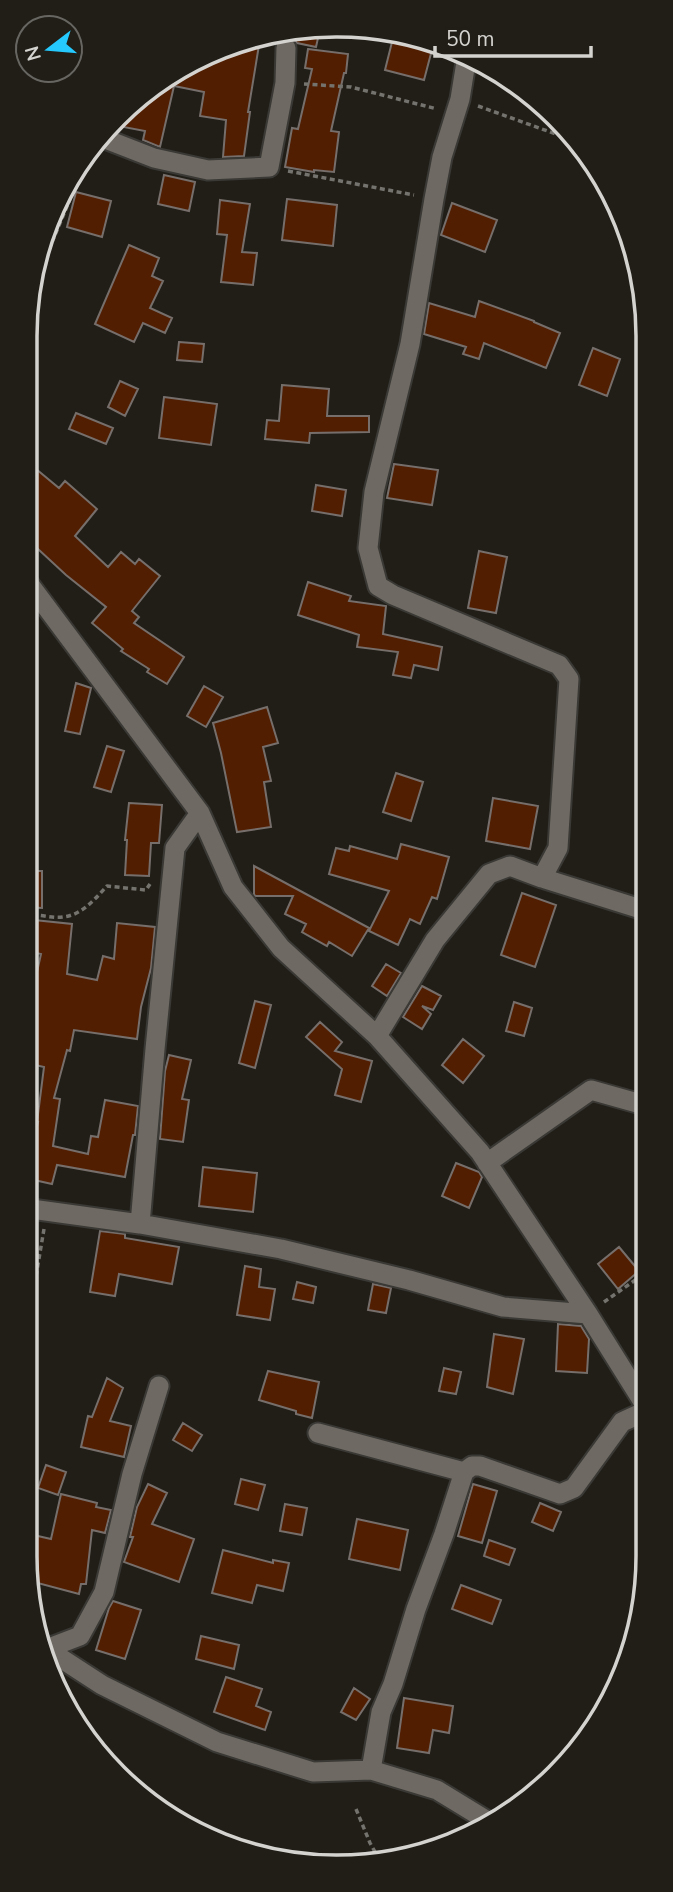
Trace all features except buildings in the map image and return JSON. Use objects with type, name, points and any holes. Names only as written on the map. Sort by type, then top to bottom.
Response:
[{"type":"street","points":[[110,141],[154,158],[208,170],[268,167],[285,83],[286,48]]},
{"type":"street","points":[[465,66],[458,106],[442,157],[410,344],[374,492],[368,548],[378,586],[393,596],[559,665],[569,678],[558,848],[542,878]]},
{"type":"street","points":[[37,595],[200,813],[233,887],[281,948],[377,1036],[480,1152],[636,1391]]},
{"type":"street","points":[[140,1224],[176,848],[200,813]]},
{"type":"street","points":[[377,1036],[435,940],[489,874],[510,866],[636,908]]},
{"type":"street","points":[[487,1163],[591,1090],[636,1103]]},
{"type":"street","points":[[37,1210],[281,1248],[410,1280],[503,1307],[588,1314]]},
{"type":"street","points":[[51,1645],[80,1636],[104,1592],[132,1474],[159,1386]]},
{"type":"street","points":[[371,1770],[381,1712],[393,1684],[464,1472],[472,1466],[480,1466],[560,1494],[574,1488],[622,1422],[636,1416]]},
{"type":"street","points":[[318,1433],[464,1472]]},
{"type":"street","points":[[53,1653],[103,1685],[217,1742],[313,1772],[371,1770],[437,1790],[481,1818]]},
{"type":"path","points":[[285,83],[351,87],[458,106],[559,136]]},
{"type":"path","points":[[268,167],[434,199]]},
{"type":"path","points":[[53,239],[68,204]]},
{"type":"path","points":[[37,914],[63,917],[88,907],[107,886],[146,890],[154,879]]},
{"type":"path","points":[[37,1271],[47,1211]]},
{"type":"path","points":[[588,1314],[636,1280]]},
{"type":"path","points":[[356,1809],[376,1853]]}]
